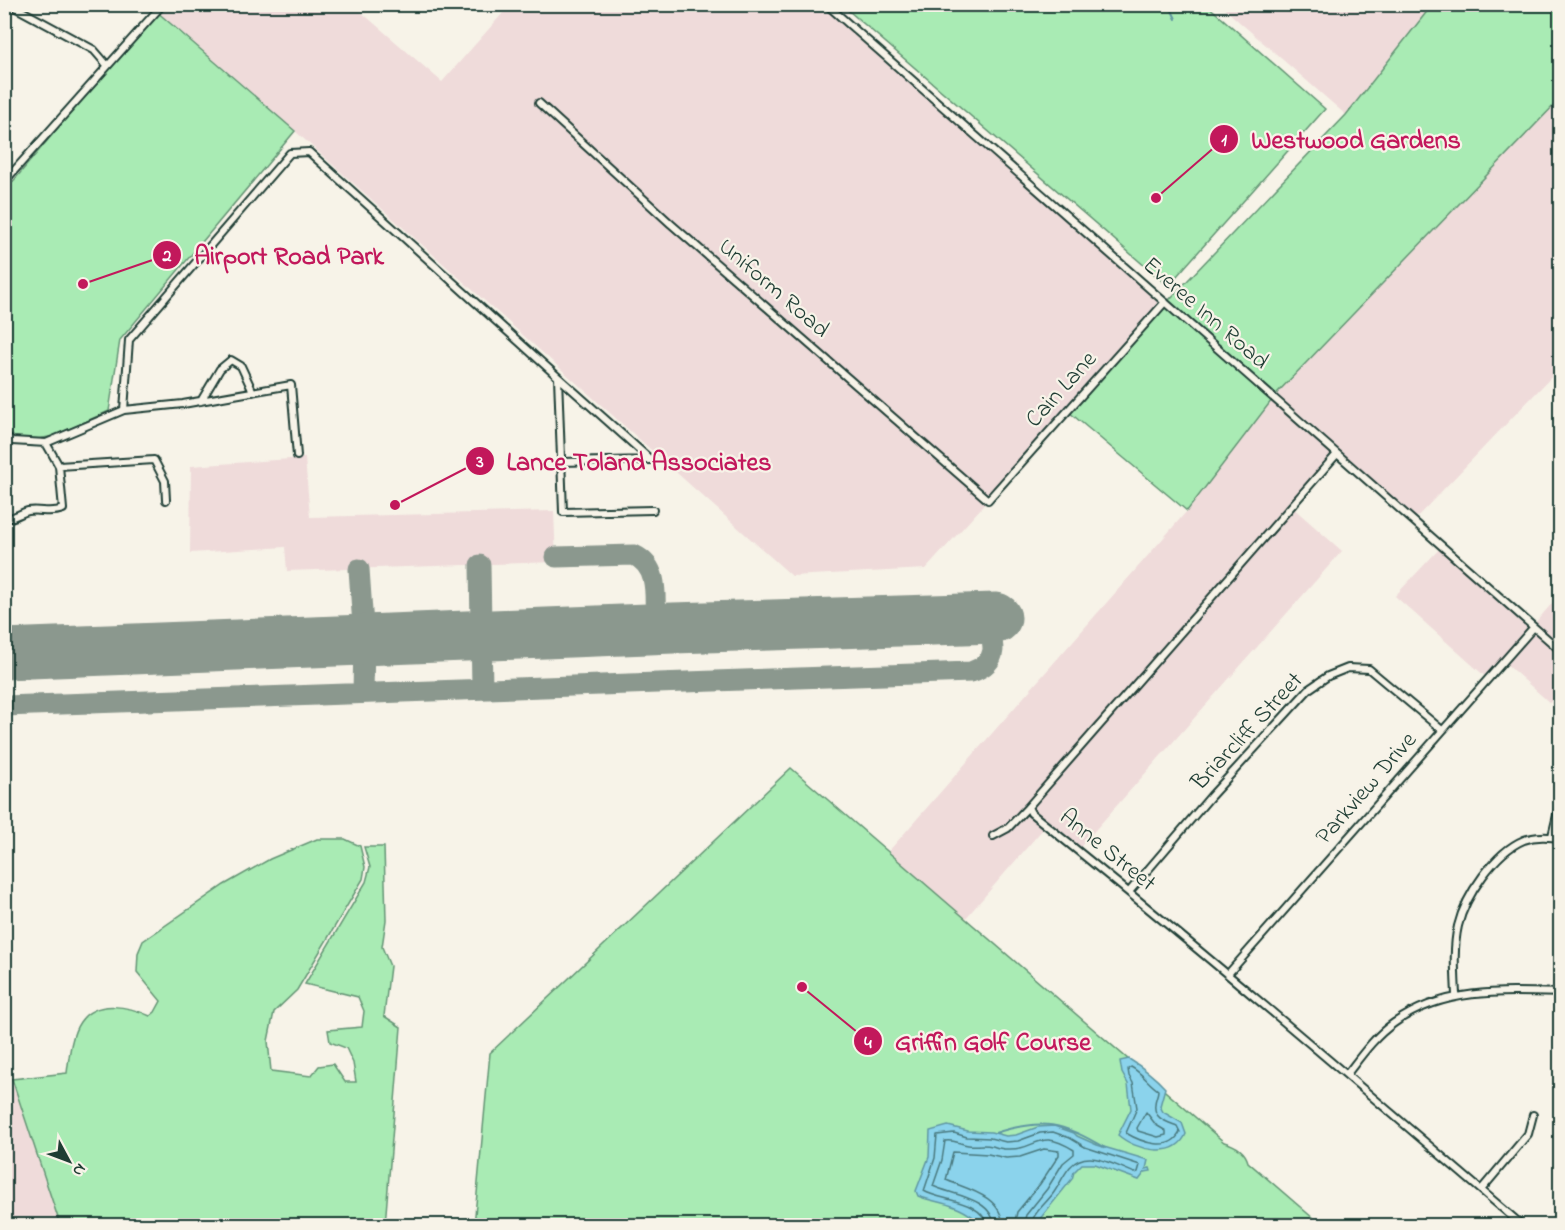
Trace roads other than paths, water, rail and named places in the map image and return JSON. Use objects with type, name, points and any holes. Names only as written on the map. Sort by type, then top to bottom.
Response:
[{"type":"street","points":[[9,4],[94,50],[107,65]]},
{"type":"street","points":[[4,182],[163,4]]},
{"type":"street","name":"Everee Inn Road","points":[[826,4],[1560,650]]},
{"type":"street","name":"Uniform Road","points":[[539,103],[670,224],[986,498]]},
{"type":"street","points":[[124,410],[129,340],[290,153],[309,152],[651,460],[561,462]]},
{"type":"street","points":[[4,167],[12,173]]},
{"type":"street","name":"Cain Lane","points":[[986,498],[988,500],[1165,302]]},
{"type":"street","points":[[201,401],[220,369],[231,360],[241,366],[253,392]]},
{"type":"street","points":[[558,377],[563,512],[653,510]]},
{"type":"street","points":[[4,434],[12,441],[46,443],[124,410],[201,401],[291,385],[297,456]]},
{"type":"street","points":[[4,519],[15,518],[28,511],[52,513],[63,509],[59,466],[46,443]]},
{"type":"street","name":"Anne Street","points":[[1337,454],[1028,807],[1031,813],[1228,974],[1523,1226]]},
{"type":"street","points":[[59,466],[154,460],[165,481],[166,500]]},
{"type":"street","name":"Parkview Drive","points":[[1228,974],[1533,628]]},
{"type":"street","name":"Briarcliff Street","points":[[1129,891],[1211,796],[1309,689],[1328,676],[1348,668],[1368,669],[1442,730]]},
{"type":"street","points":[[1552,837],[1560,803]]},
{"type":"street","points":[[993,836],[1008,828],[1028,807]]},
{"type":"street","points":[[1456,995],[1456,942],[1465,904],[1479,881],[1510,848],[1525,839],[1552,837],[1560,839]]},
{"type":"street","points":[[1347,1074],[1367,1048],[1393,1023],[1424,1005],[1456,995],[1560,993]]},
{"type":"street","points":[[1482,1190],[1528,1134],[1533,1115]]},
{"type":"water","points":[[1129,1059],[1165,1088],[1160,1106],[1163,1112],[1182,1123],[1186,1134],[1181,1142],[1173,1147],[1164,1150],[1144,1148],[1118,1135],[1131,1109],[1128,1084],[1122,1073],[1120,1061]]},
{"type":"water","points":[[948,1126],[1006,1136],[1038,1127],[1054,1126],[1097,1145],[1148,1160],[1146,1169],[1150,1168],[1151,1171],[1145,1172],[1139,1180],[1095,1164],[1082,1164],[1035,1225],[984,1225],[950,1205],[918,1196],[916,1191],[929,1157],[930,1131]]},
{"type":"waterway","points":[[1169,4],[1176,19]]},
{"type":"waterway","points":[[995,1133],[1026,1125],[1052,1125],[1090,1139],[1105,1148]]},
{"type":"railway","points":[[1559,4],[1560,13]]},
{"type":"place","name":"Westwood Gardens","points":[[1156,198]]},
{"type":"place","name":"Airport Road Park","points":[[83,284]]},
{"type":"place","name":"Lance Toland Associates","points":[[395,505]]},
{"type":"place","name":"Griffin Golf Course","points":[[802,987]]}]
